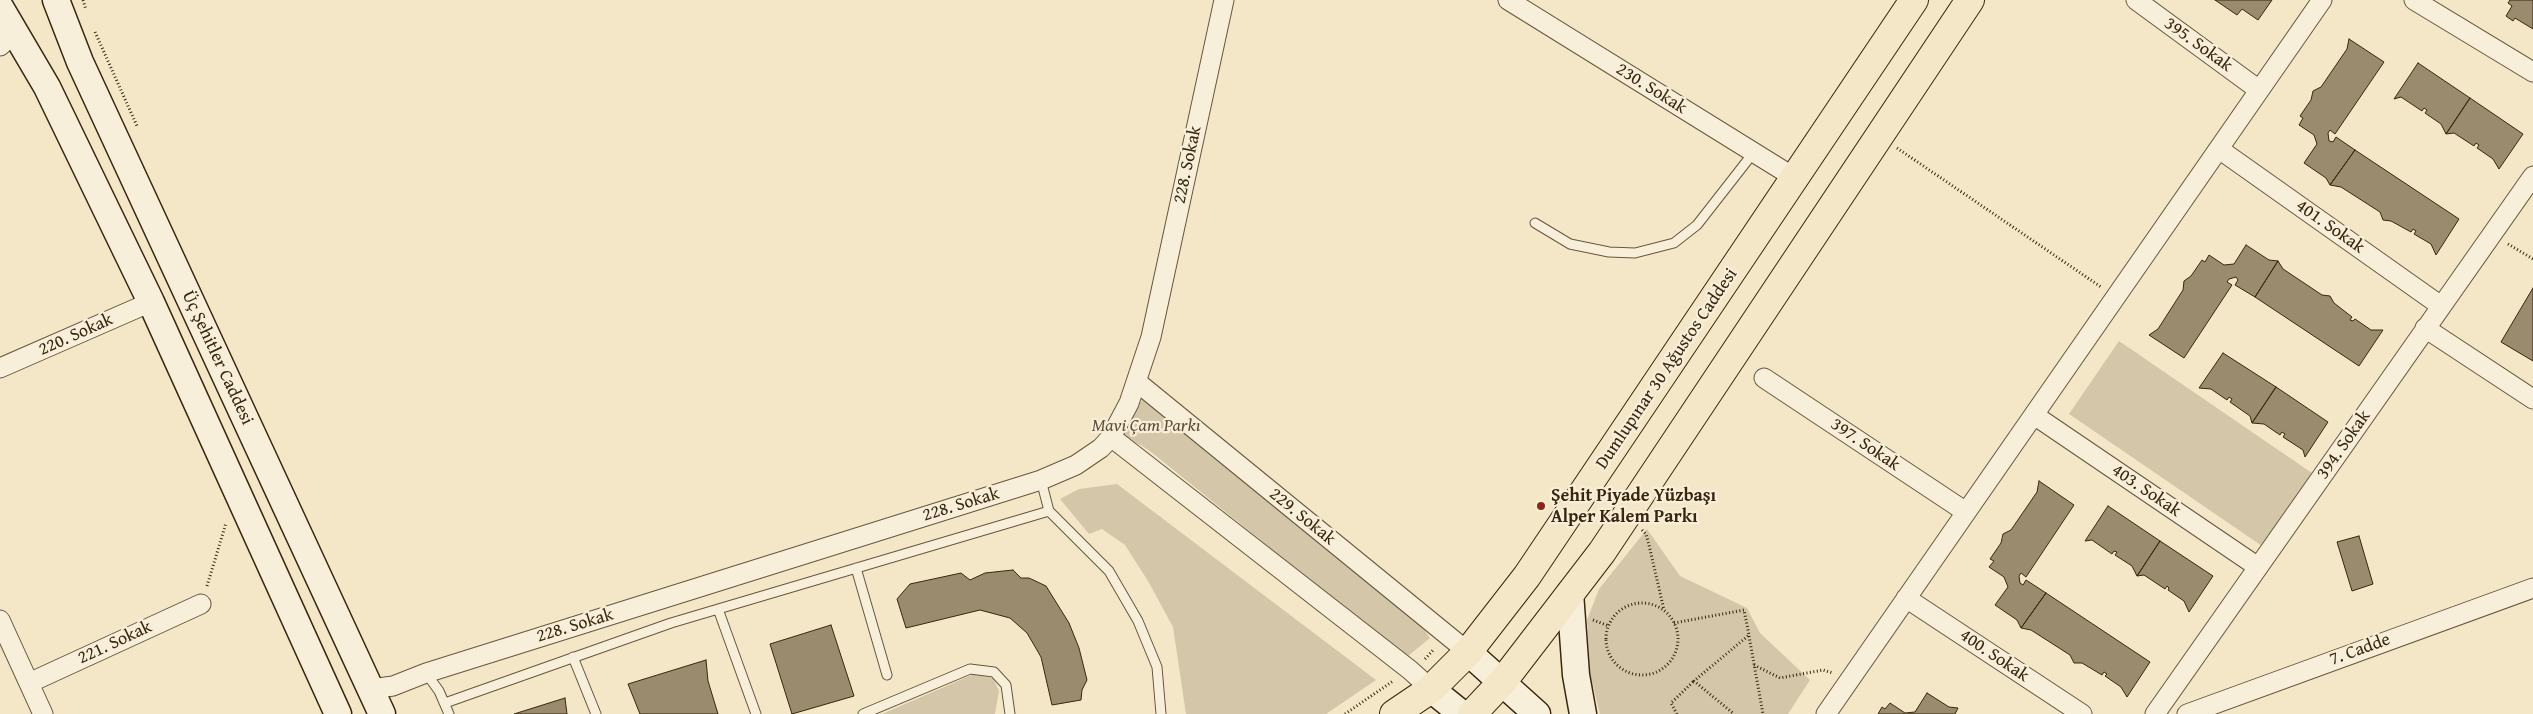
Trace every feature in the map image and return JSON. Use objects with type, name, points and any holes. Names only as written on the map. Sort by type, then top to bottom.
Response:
[{"type":"main road","name":"Üç Şehitler Caddesi","points":[[56,0],[80,62],[382,714]]},
{"type":"main road","name":"Dumlupınar 30 Ağustos Caddesi","points":[[1394,714],[1431,690],[1468,652],[1555,535],[1914,0]]},
{"type":"main road","points":[[1472,714],[1503,681],[1626,516],[1970,0]]},
{"type":"main road","name":"Üç Şehitler Caddesi","points":[[0,7],[8,39],[47,87],[151,302],[338,714]]},
{"type":"main road","points":[[1570,593],[1576,675],[1583,714]]},
{"type":"main road","points":[[1468,652],[1503,681],[1537,714]]},
{"type":"main road","points":[[1431,690],[1462,714]]},
{"type":"street","name":"228. Sokak","points":[[371,689],[393,686],[426,673],[1041,480],[1089,458],[1111,437],[1129,403],[1137,382],[1150,337],[1224,0]]},
{"type":"street","name":"230. Sokak","points":[[1508,0],[1795,178]]},
{"type":"street","name":"395. Sokak","points":[[2136,0],[2259,90]]},
{"type":"street","points":[[1826,714],[2322,0]]},
{"type":"street","points":[[2414,0],[2533,72]]},
{"type":"street","name":"401. Sokak","points":[[2218,149],[2441,306]]},
{"type":"street","name":"394. Sokak","points":[[2155,714],[2533,176]]},
{"type":"street","name":"220. Sokak","points":[[0,368],[151,302]]},
{"type":"street","points":[[2425,328],[2533,400]]},
{"type":"street","name":"397. Sokak","points":[[1764,378],[1966,512]]},
{"type":"street","name":"229. Sokak","points":[[1137,382],[1468,652]]},
{"type":"street","name":"403. Sokak","points":[[2034,415],[2258,566]]},
{"type":"street","points":[[1111,437],[1410,670],[1431,690]]},
{"type":"street","name":"7. Cadde","points":[[2187,714],[2533,588]]},
{"type":"street","name":"400. Sokak","points":[[1906,598],[2082,714]]},
{"type":"street","name":"221. Sokak","points":[[28,683],[201,604]]},
{"type":"street","points":[[0,620],[43,714]]},
{"type":"lane","points":[[1535,223],[1570,244],[1609,252],[1635,253],[1674,243],[1697,225],[1754,152]]},
{"type":"lane","points":[[1041,480],[1048,512],[1109,571],[1138,621],[1157,667],[1161,714]]},
{"type":"lane","points":[[445,703],[573,657],[718,609],[1048,512]]},
{"type":"lane","points":[[856,568],[887,675]]},
{"type":"lane","points":[[718,609],[756,714]]},
{"type":"lane","points":[[573,657],[596,714]]},
{"type":"lane","points":[[863,714],[970,669],[994,672],[1006,685],[1010,714]]},
{"type":"lane","points":[[426,673],[445,703],[449,714]]},
{"type":"path","points":[[1879,136],[2116,297]]},
{"type":"path","points":[[2491,235],[2533,259]]},
{"type":"path","points":[[201,604],[237,489]]},
{"type":"path","points":[[1626,516],[1646,534],[1664,611],[1674,623],[1678,637],[1678,647],[1674,657],[1659,671],[1650,675],[1629,673],[1613,660],[1606,641],[1609,626],[1617,613],[1635,604],[1645,603],[1664,611]]},
{"type":"path","points":[[1674,623],[1744,610],[1763,714]]},
{"type":"path","points":[[1677,714],[1671,703],[1749,635]]},
{"type":"path","points":[[1754,665],[1780,678],[1823,670],[1851,678]]},
{"type":"path","points":[[1694,681],[1734,714]]},
{"type":"green space","points":[[2119,341],[2312,473],[2262,546],[2069,414]]},
{"type":"green space","name":"Mavi Çam Parkı","points":[[1143,399],[1423,628],[1430,638],[1408,656],[1404,656],[1155,455],[1141,445],[1114,434]]},
{"type":"green space","points":[[1117,484],[1376,680],[1326,714],[1186,714],[1173,627],[1148,581],[1125,545],[1102,529],[1089,534],[1060,499],[1079,489]]},
{"type":"green space","points":[[1647,529],[1680,576],[1747,608],[1760,633],[1810,680],[1788,714],[1600,714],[1590,673],[1587,620],[1599,589]]},
{"type":"green space","points":[[974,674],[993,678],[999,691],[995,714],[882,714]]},
{"type":"building","points":[[2215,0],[2272,0],[2258,20],[2242,9],[2237,15]]},
{"type":"building","points":[[2510,0],[2533,0],[2533,29],[2515,18],[2513,21],[2506,16],[2512,6],[2508,3]]},
{"type":"building","points":[[2349,39],[2384,62],[2335,134],[2330,130],[2328,133],[2329,141],[2333,142],[2336,137],[2355,150],[2330,185],[2326,178],[2304,163],[2317,144],[2314,135],[2299,125],[2303,118],[2300,116],[2311,100],[2313,91],[2321,87],[2347,49]]},
{"type":"building","points":[[2418,63],[2470,98],[2446,134],[2441,124],[2425,113],[2427,110],[2424,108],[2422,111],[2401,97],[2394,99]]},
{"type":"building","points":[[2470,98],[2523,134],[2499,169],[2493,159],[2477,148],[2479,145],[2476,143],[2474,146],[2454,133],[2446,134]]},
{"type":"building","points":[[2355,150],[2459,219],[2436,255],[2431,244],[2414,234],[2416,231],[2413,229],[2411,232],[2391,221],[2383,220],[2380,212],[2341,187],[2330,185]]},
{"type":"building","points":[[2246,245],[2269,260],[2278,261],[2255,297],[2235,285],[2238,280],[2236,277],[2229,279],[2227,282],[2232,285],[2184,358],[2149,335],[2158,329],[2183,290],[2184,281],[2191,276],[2202,260],[2205,262],[2209,255],[2224,265],[2234,264]]},
{"type":"building","points":[[2278,261],[2283,269],[2322,295],[2330,296],[2334,303],[2352,317],[2350,320],[2353,321],[2355,319],[2371,330],[2383,330],[2359,366],[2255,297]]},
{"type":"building","points":[[2533,288],[2533,361],[2501,342]]},
{"type":"building","points":[[2223,353],[2276,387],[2252,423],[2250,416],[2230,402],[2232,399],[2229,397],[2227,400],[2211,389],[2199,388]]},
{"type":"building","points":[[2276,387],[2328,422],[2305,457],[2303,450],[2283,437],[2285,434],[2282,432],[2280,435],[2264,424],[2252,423]]},
{"type":"building","points":[[2039,481],[2074,505],[2026,577],[2021,573],[2019,576],[2020,583],[2023,585],[2026,580],[2046,593],[2021,628],[2017,620],[1995,605],[2008,587],[2004,577],[1989,567],[1994,561],[1990,559],[2001,543],[2003,534],[2011,530],[2037,492]]},
{"type":"building","points":[[2108,506],[2160,541],[2137,576],[2132,566],[2115,555],[2117,552],[2114,551],[2112,554],[2092,540],[2085,541]]},
{"type":"building","points":[[2359,536],[2373,584],[2352,591],[2337,542]]},
{"type":"building","points":[[2160,541],[2213,576],[2189,612],[2184,601],[2168,590],[2167,586],[2165,589],[2144,575],[2137,576]]},
{"type":"building","points":[[1013,570],[1021,578],[1029,578],[1046,586],[1069,623],[1079,648],[1087,680],[1082,690],[1081,700],[1052,705],[1041,657],[1027,633],[1010,618],[980,610],[906,628],[897,599],[910,584],[961,573],[970,580],[985,573]]},
{"type":"building","points":[[2046,593],[2150,662],[2127,697],[2121,687],[2105,676],[2107,674],[2104,672],[2102,675],[2082,663],[2074,663],[2070,655],[2031,630],[2021,628]]},
{"type":"building","points":[[831,625],[854,696],[792,714],[770,644]]},
{"type":"building","points":[[706,660],[708,681],[718,714],[640,714],[628,684]]},
{"type":"building","points":[[1927,693],[1949,707],[1958,708],[1955,714],[1878,714],[1882,707],[1885,709],[1890,703],[1905,713],[1915,712]]},
{"type":"building","points":[[565,698],[567,714],[514,714]]},
{"type":"place","name":"Şehit Piyade Yüzbaşı Alper Kalem Parkı","points":[[1541,506]]}]
